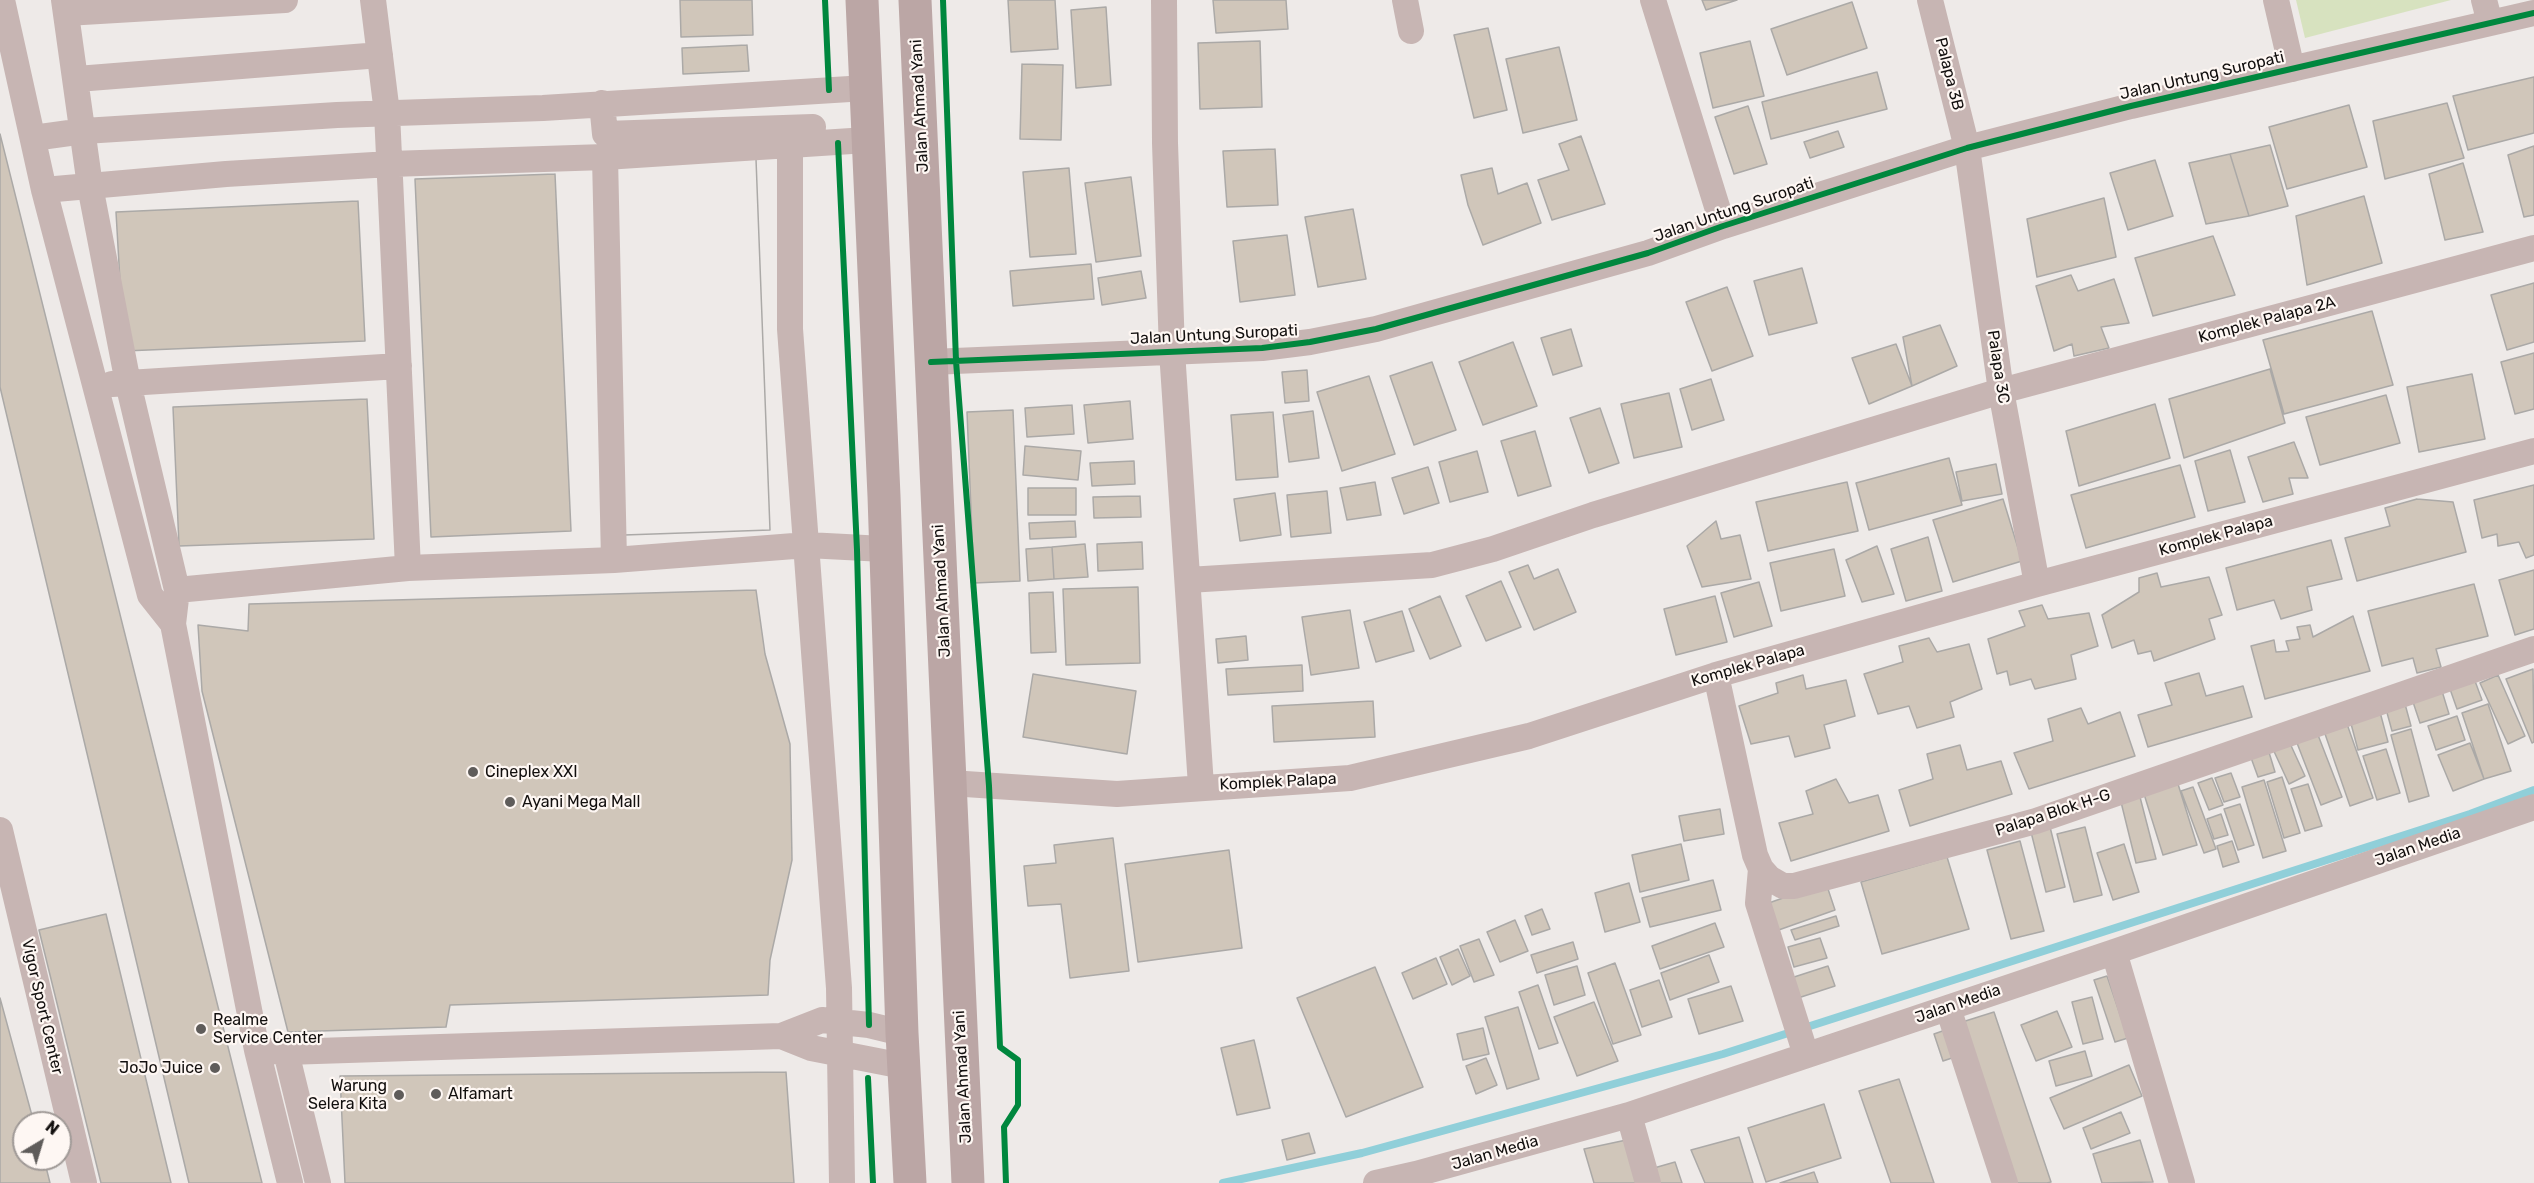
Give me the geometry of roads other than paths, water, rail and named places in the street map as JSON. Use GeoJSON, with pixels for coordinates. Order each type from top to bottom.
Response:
{"type":"FeatureCollection","features":[{"type":"Feature","properties":{"kind":"highway"},"geometry":{"type":"LineString","coordinates":[[862,0],[903,1066],[910,1183]]}},
{"type":"Feature","properties":{"kind":"highway","name":"Jalan Ahmad Yani"},"geometry":{"type":"LineString","coordinates":[[915,0],[968,1183]]}},
{"type":"Feature","properties":{"kind":"street"},"geometry":{"type":"LineString","coordinates":[[2,0],[44,190],[150,595],[173,624]]}},
{"type":"Feature","properties":{"kind":"street"},"geometry":{"type":"LineString","coordinates":[[285,0],[65,7],[77,78],[90,186],[128,383],[177,590],[173,624],[257,1050],[290,1183]]}},
{"type":"Feature","properties":{"kind":"street"},"geometry":{"type":"LineString","coordinates":[[373,0],[387,113],[408,568]]}},
{"type":"Feature","properties":{"kind":"street"},"geometry":{"type":"LineString","coordinates":[[1164,0],[1165,143],[1172,351],[1201,786]]}},
{"type":"Feature","properties":{"kind":"street"},"geometry":{"type":"LineString","coordinates":[[1405,0],[1411,31]]}},
{"type":"Feature","properties":{"kind":"street"},"geometry":{"type":"LineString","coordinates":[[1653,0],[1723,226]]}},
{"type":"Feature","properties":{"kind":"street","name":"Palapa 3B"},"geometry":{"type":"LineString","coordinates":[[1930,0],[1967,148]]}},
{"type":"Feature","properties":{"kind":"street"},"geometry":{"type":"LineString","coordinates":[[2276,0],[2292,69]]}},
{"type":"Feature","properties":{"kind":"street","name":"Jalan Untung Suropati"},"geometry":{"type":"LineString","coordinates":[[931,362],[1262,348],[1310,342],[1376,329],[1648,253],[1723,226],[1967,148],[2292,69],[2487,12],[2534,13]]}},
{"type":"Feature","properties":{"kind":"street"},"geometry":{"type":"LineString","coordinates":[[77,78],[380,55]]}},
{"type":"Feature","properties":{"kind":"street"},"geometry":{"type":"LineString","coordinates":[[33,138],[84,131],[387,113],[603,110],[829,90],[867,114]]}},
{"type":"Feature","properties":{"kind":"street"},"geometry":{"type":"LineString","coordinates":[[603,110],[605,134],[867,114]]}},
{"type":"Feature","properties":{"kind":"street"},"geometry":{"type":"LineString","coordinates":[[44,190],[390,164],[605,158],[790,145],[867,114]]}},
{"type":"Feature","properties":{"kind":"street"},"geometry":{"type":"LineString","coordinates":[[790,145],[790,329],[840,1020],[842,1183]]}},
{"type":"Feature","properties":{"kind":"street","name":"Palapa 3C"},"geometry":{"type":"LineString","coordinates":[[1967,148],[2001,391],[2037,584]]}},
{"type":"Feature","properties":{"kind":"street"},"geometry":{"type":"LineString","coordinates":[[605,158],[614,560]]}},
{"type":"Feature","properties":{"kind":"street","name":"Komplek Palapa 2A"},"geometry":{"type":"LineString","coordinates":[[1188,580],[1432,565],[1493,549],[1593,515],[2001,391],[2534,248]]}},
{"type":"Feature","properties":{"kind":"street"},"geometry":{"type":"LineString","coordinates":[[96,384],[399,366]]}},
{"type":"Feature","properties":{"kind":"street","name":"Komplek Palapa"},"geometry":{"type":"LineString","coordinates":[[950,783],[1117,794],[1201,786],[1350,778],[1529,736],[1716,675],[2037,584],[2534,451]]}},
{"type":"Feature","properties":{"kind":"street"},"geometry":{"type":"LineString","coordinates":[[177,590],[408,568],[614,560],[807,545],[884,549]]}},
{"type":"Feature","properties":{"kind":"street","name":"Palapa Blok H-G"},"geometry":{"type":"LineString","coordinates":[[1761,869],[1776,884],[1794,886],[2036,821],[2534,649]]}},
{"type":"Feature","properties":{"kind":"street"},"geometry":{"type":"LineString","coordinates":[[1716,675],[1755,855],[1761,869],[1758,903],[1806,1055]]}},
{"type":"Feature","properties":{"kind":"street","name":"Jalan Media"},"geometry":{"type":"LineString","coordinates":[[1376,1183],[1417,1179],[1629,1115],[2114,952],[2534,807]]}},
{"type":"Feature","properties":{"kind":"street","name":"Vigor Sport Center"},"geometry":{"type":"LineString","coordinates":[[0,830],[84,1183]]}},
{"type":"Feature","properties":{"kind":"street"},"geometry":{"type":"LineString","coordinates":[[2114,952],[2182,1183]]}},
{"type":"Feature","properties":{"kind":"street"},"geometry":{"type":"LineString","coordinates":[[1948,1008],[2005,1183]]}},
{"type":"Feature","properties":{"kind":"street"},"geometry":{"type":"LineString","coordinates":[[257,1050],[286,1052],[781,1036],[812,1022],[840,1020],[902,1034]]}},
{"type":"Feature","properties":{"kind":"street"},"geometry":{"type":"LineString","coordinates":[[781,1036],[811,1048],[903,1066]]}},
{"type":"Feature","properties":{"kind":"street"},"geometry":{"type":"LineString","coordinates":[[286,1052],[318,1183]]}},
{"type":"Feature","properties":{"kind":"street"},"geometry":{"type":"LineString","coordinates":[[1629,1115],[1648,1183]]}},
{"type":"Feature","properties":{"kind":"waterway"},"geometry":{"type":"LineString","coordinates":[[1223,1183],[1362,1153],[1723,1054],[2470,814],[2534,790]]}},
{"type":"Feature","properties":{"kind":"place","name":"Cineplex XXI"},"geometry":{"type":"Point","coordinates":[473,772]}},
{"type":"Feature","properties":{"kind":"place","name":"Ayani Mega Mall"},"geometry":{"type":"Point","coordinates":[510,802]}},
{"type":"Feature","properties":{"kind":"place","name":"Realme Service Center"},"geometry":{"type":"Point","coordinates":[201,1029]}},
{"type":"Feature","properties":{"kind":"place","name":"JoJo Juice"},"geometry":{"type":"Point","coordinates":[215,1068]}},
{"type":"Feature","properties":{"kind":"place","name":"Alfamart"},"geometry":{"type":"Point","coordinates":[436,1094]}},
{"type":"Feature","properties":{"kind":"place","name":"Warung Selera Kita"},"geometry":{"type":"Point","coordinates":[399,1095]}}]}
